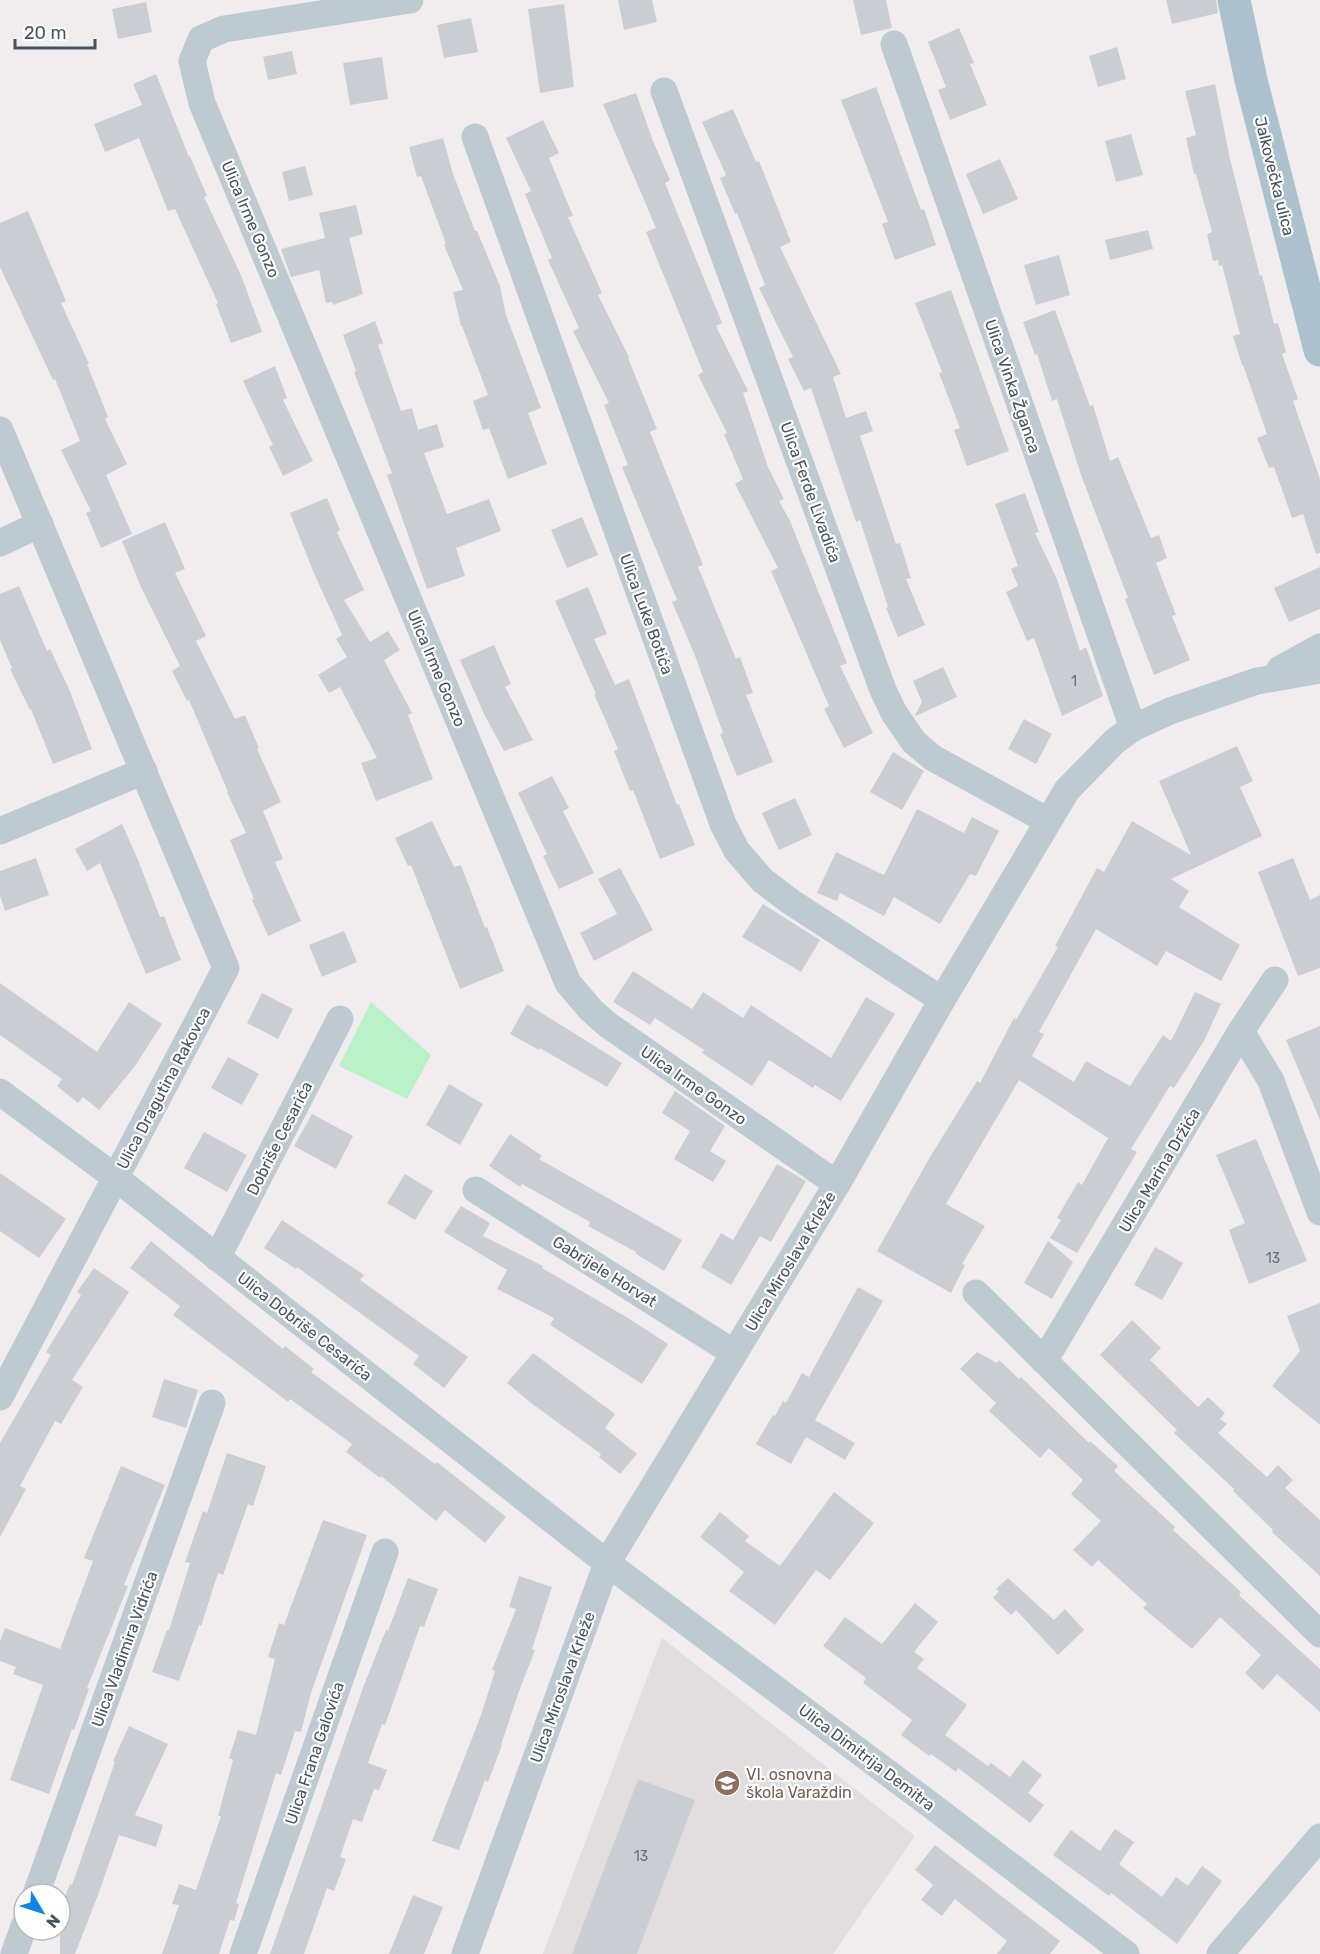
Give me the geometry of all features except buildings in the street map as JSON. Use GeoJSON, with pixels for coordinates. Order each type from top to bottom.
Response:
{"type":"FeatureCollection","features":[{"type":"Feature","properties":{"kind":"main road","name":"Jalkovečka ulica"},"geometry":{"type":"LineString","coordinates":[[1234,0],[1251,80],[1320,350]]}},
{"type":"Feature","properties":{"kind":"street","name":"Ulica Irme Gonzo"},"geometry":{"type":"LineString","coordinates":[[410,0],[224,29],[201,39],[192,61],[202,103],[568,983],[591,1010],[608,1025],[837,1184]]}},
{"type":"Feature","properties":{"kind":"street","name":"Ulica Vinka Žganca"},"geometry":{"type":"LineString","coordinates":[[894,44],[1133,728]]}},
{"type":"Feature","properties":{"kind":"street","name":"Ulica Ferde Livadića"},"geometry":{"type":"LineString","coordinates":[[664,91],[875,668],[894,713],[914,742],[933,758],[1048,821]]}},
{"type":"Feature","properties":{"kind":"street","name":"Ulica Luke Botića"},"geometry":{"type":"LineString","coordinates":[[475,137],[723,824],[737,851],[762,880],[791,902],[942,1000]]}},
{"type":"Feature","properties":{"kind":"street","name":"Ulica Dragutina Rakovca"},"geometry":{"type":"LineString","coordinates":[[0,430],[226,968],[0,1397]]}},
{"type":"Feature","properties":{"kind":"street"},"geometry":{"type":"LineString","coordinates":[[0,543],[40,524]]}},
{"type":"Feature","properties":{"kind":"street","name":"Ulica Miroslava Krleže"},"geometry":{"type":"LineString","coordinates":[[1257,681],[1320,647]]}},
{"type":"Feature","properties":{"kind":"street","name":"Ulica Miroslava Krleže"},"geometry":{"type":"LineString","coordinates":[[465,1954],[607,1563],[837,1184],[942,1000],[1067,790],[1115,741],[1133,728],[1170,711],[1257,681],[1320,670]]}},
{"type":"Feature","properties":{"kind":"street"},"geometry":{"type":"LineString","coordinates":[[0,831],[144,771]]}},
{"type":"Feature","properties":{"kind":"street","name":"Ulica Marina Držića"},"geometry":{"type":"LineString","coordinates":[[1044,1361],[1241,1031],[1275,980]]}},
{"type":"Feature","properties":{"kind":"street","name":"Dobriše Cesarića"},"geometry":{"type":"LineString","coordinates":[[217,1257],[340,1019]]}},
{"type":"Feature","properties":{"kind":"street"},"geometry":{"type":"LineString","coordinates":[[1241,1031],[1271,1081],[1320,1212]]}},
{"type":"Feature","properties":{"kind":"street","name":"Ulica Dobriše Cesarića"},"geometry":{"type":"LineString","coordinates":[[0,1092],[116,1178],[607,1563]]}},
{"type":"Feature","properties":{"kind":"street","name":"Gabrijele Horvat"},"geometry":{"type":"LineString","coordinates":[[476,1190],[734,1353]]}},
{"type":"Feature","properties":{"kind":"street"},"geometry":{"type":"LineString","coordinates":[[976,1293],[1320,1634]]}},
{"type":"Feature","properties":{"kind":"street","name":"Ulica Vladimira Vidrića"},"geometry":{"type":"LineString","coordinates":[[40,1882],[212,1403]]}},
{"type":"Feature","properties":{"kind":"street","name":"Ulica Frana Galovića"},"geometry":{"type":"LineString","coordinates":[[243,1954],[385,1552]]}},
{"type":"Feature","properties":{"kind":"street","name":"Ulica Dimitrija Demitra"},"geometry":{"type":"LineString","coordinates":[[607,1563],[932,1806],[1125,1954]]}},
{"type":"Feature","properties":{"kind":"street"},"geometry":{"type":"LineString","coordinates":[[1220,1954],[1320,1838]]}},
{"type":"Feature","properties":{"kind":"shaded area","name":"VI. osnovna škola Varaždin"},"geometry":{"type":"Polygon","coordinates":[[[662,1638],[915,1836],[833,1954],[543,1954],[662,1638]]]}},
{"type":"Feature","properties":{"kind":"green space"},"geometry":{"type":"Polygon","coordinates":[[[371,1002],[431,1055],[407,1099],[339,1066],[371,1002]]]}},
{"type":"Feature","properties":{"kind":"place","name":"VI. osnovna škola Varaždin"},"geometry":{"type":"Point","coordinates":[727,1783]}}]}
